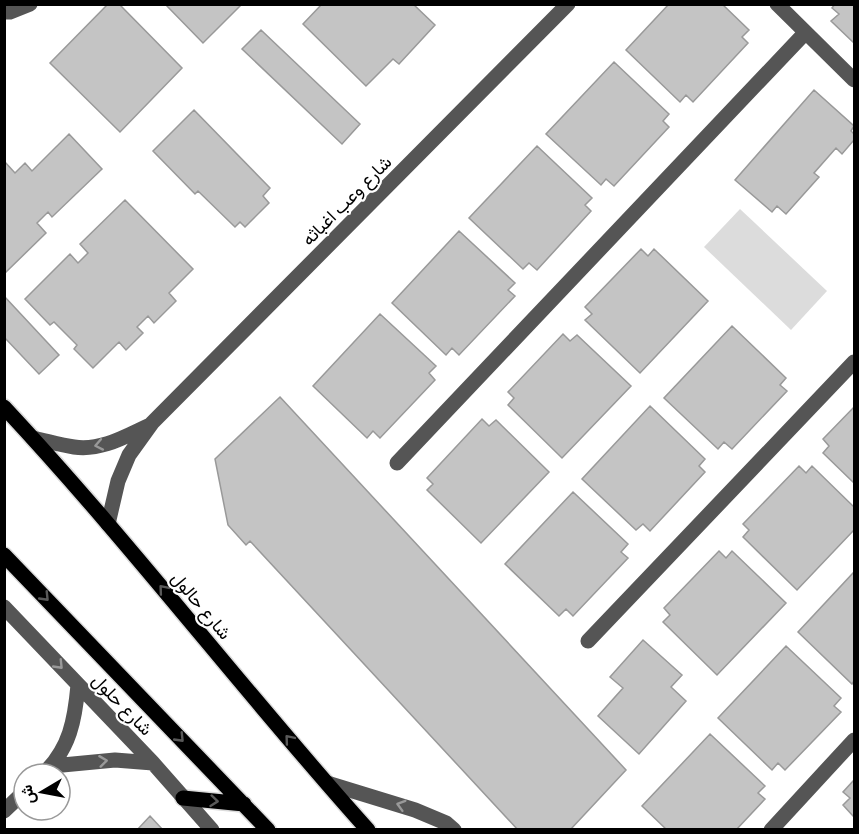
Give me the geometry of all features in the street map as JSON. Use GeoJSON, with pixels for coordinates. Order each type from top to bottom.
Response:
{"type":"FeatureCollection","features":[{"type":"Feature","properties":{"kind":"main road","name":"شارع حالول"},"geometry":{"type":"LineString","coordinates":[[4,408],[108,524],[368,830]]}},
{"type":"Feature","properties":{"kind":"main road"},"geometry":{"type":"LineString","coordinates":[[4,555],[268,830]]}},
{"type":"Feature","properties":{"kind":"main road"},"geometry":{"type":"LineString","coordinates":[[183,798],[244,804]]}},
{"type":"Feature","properties":{"kind":"street"},"geometry":{"type":"LineString","coordinates":[[4,12],[30,4]]}},
{"type":"Feature","properties":{"kind":"street","name":"شارع وعب اغباثه"},"geometry":{"type":"LineString","coordinates":[[108,524],[118,481],[129,455],[152,423],[568,4]]}},
{"type":"Feature","properties":{"kind":"street"},"geometry":{"type":"LineString","coordinates":[[777,4],[855,80]]}},
{"type":"Feature","properties":{"kind":"street"},"geometry":{"type":"LineString","coordinates":[[397,463],[806,33]]}},
{"type":"Feature","properties":{"kind":"street"},"geometry":{"type":"LineString","coordinates":[[588,641],[855,362]]}},
{"type":"Feature","properties":{"kind":"street","name":"شارع وعب اغباثه"},"geometry":{"type":"LineString","coordinates":[[33,438],[76,447],[94,447],[116,441],[152,423]]}},
{"type":"Feature","properties":{"kind":"street","name":"شارع حلول"},"geometry":{"type":"LineString","coordinates":[[4,607],[153,763],[212,830]]}},
{"type":"Feature","properties":{"kind":"street"},"geometry":{"type":"LineString","coordinates":[[53,762],[71,732],[78,685]]}},
{"type":"Feature","properties":{"kind":"street"},"geometry":{"type":"LineString","coordinates":[[771,830],[855,740]]}},
{"type":"Feature","properties":{"kind":"street"},"geometry":{"type":"LineString","coordinates":[[72,766],[115,760],[153,763]]}},
{"type":"Feature","properties":{"kind":"street"},"geometry":{"type":"LineString","coordinates":[[327,783],[416,810],[446,823],[454,830]]}},
{"type":"Feature","properties":{"kind":"shaded area"},"geometry":{"type":"Polygon","coordinates":[[[740,209],[827,291],[791,330],[704,247],[740,209]]]}},
{"type":"Feature","properties":{"kind":"building"},"geometry":{"type":"Polygon","coordinates":[[[108,4],[119,4],[182,68],[120,132],[50,63],[108,4]]]}},
{"type":"Feature","properties":{"kind":"building"},"geometry":{"type":"Polygon","coordinates":[[[165,4],[242,4],[203,43],[165,4]]]}},
{"type":"Feature","properties":{"kind":"building"},"geometry":{"type":"Polygon","coordinates":[[[322,4],[413,4],[435,25],[399,64],[393,59],[366,86],[303,24],[322,4]]]}},
{"type":"Feature","properties":{"kind":"building"},"geometry":{"type":"Polygon","coordinates":[[[669,4],[722,4],[749,30],[742,37],[748,43],[693,102],[686,95],[680,102],[626,50],[669,4]]]}},
{"type":"Feature","properties":{"kind":"building"},"geometry":{"type":"Polygon","coordinates":[[[835,4],[854,4],[854,43],[831,21],[839,14],[832,8],[835,4]]]}},
{"type":"Feature","properties":{"kind":"building"},"geometry":{"type":"Polygon","coordinates":[[[261,30],[360,124],[342,144],[242,49],[261,30]]]}},
{"type":"Feature","properties":{"kind":"building"},"geometry":{"type":"Polygon","coordinates":[[[614,62],[669,114],[663,121],[669,127],[614,186],[606,179],[601,185],[546,134],[614,62]]]}},
{"type":"Feature","properties":{"kind":"building"},"geometry":{"type":"Polygon","coordinates":[[[814,90],[854,126],[851,131],[854,134],[854,140],[842,154],[836,148],[814,173],[819,177],[786,214],[777,206],[772,212],[735,180],[814,90]]]}},
{"type":"Feature","properties":{"kind":"building"},"geometry":{"type":"Polygon","coordinates":[[[194,110],[270,188],[263,196],[269,203],[245,227],[240,222],[235,227],[198,191],[195,194],[153,151],[194,110]]]}},
{"type":"Feature","properties":{"kind":"building"},"geometry":{"type":"Polygon","coordinates":[[[69,134],[102,169],[52,217],[48,212],[37,223],[46,233],[4,274],[4,161],[15,173],[25,163],[32,171],[69,134]]]}},
{"type":"Feature","properties":{"kind":"building"},"geometry":{"type":"Polygon","coordinates":[[[537,146],[592,198],[585,205],[591,211],[537,270],[529,263],[523,269],[469,218],[537,146]]]}},
{"type":"Feature","properties":{"kind":"building"},"geometry":{"type":"Polygon","coordinates":[[[125,200],[193,269],[169,293],[176,301],[154,323],[148,316],[137,327],[143,333],[126,350],[119,342],[93,368],[74,349],[77,345],[54,322],[50,325],[25,299],[70,254],[78,263],[88,253],[80,244],[125,200]]]}},
{"type":"Feature","properties":{"kind":"building"},"geometry":{"type":"Polygon","coordinates":[[[459,231],[515,283],[508,290],[515,296],[459,355],[452,348],[446,355],[392,303],[459,231]]]}},
{"type":"Feature","properties":{"kind":"building"},"geometry":{"type":"Polygon","coordinates":[[[641,249],[648,256],[654,249],[708,301],[640,373],[585,320],[592,314],[585,307],[641,249]]]}},
{"type":"Feature","properties":{"kind":"building"},"geometry":{"type":"Polygon","coordinates":[[[4,296],[59,355],[39,374],[4,337],[4,296]]]}},
{"type":"Feature","properties":{"kind":"building"},"geometry":{"type":"Polygon","coordinates":[[[380,314],[436,366],[429,373],[435,380],[380,438],[373,431],[367,438],[313,386],[380,314]]]}},
{"type":"Feature","properties":{"kind":"building"},"geometry":{"type":"Polygon","coordinates":[[[732,326],[786,378],[780,385],[787,391],[732,449],[724,442],[718,449],[664,398],[732,326]]]}},
{"type":"Feature","properties":{"kind":"building"},"geometry":{"type":"Polygon","coordinates":[[[563,334],[570,341],[577,335],[631,386],[562,458],[508,405],[514,398],[508,392],[563,334]]]}},
{"type":"Feature","properties":{"kind":"building"},"geometry":{"type":"Polygon","coordinates":[[[280,397],[626,770],[570,830],[518,830],[250,541],[246,545],[228,525],[215,459],[280,397]]]}},
{"type":"Feature","properties":{"kind":"building"},"geometry":{"type":"Polygon","coordinates":[[[650,406],[705,459],[699,466],[705,472],[650,531],[643,524],[636,530],[582,479],[650,406]]]}},
{"type":"Feature","properties":{"kind":"building"},"geometry":{"type":"Polygon","coordinates":[[[854,407],[854,483],[823,453],[829,446],[823,439],[854,407]]]}},
{"type":"Feature","properties":{"kind":"building"},"geometry":{"type":"Polygon","coordinates":[[[482,419],[489,426],[496,420],[549,472],[481,543],[427,490],[433,484],[427,478],[482,419]]]}},
{"type":"Feature","properties":{"kind":"building"},"geometry":{"type":"Polygon","coordinates":[[[799,466],[806,473],[812,466],[854,507],[854,530],[797,590],[743,537],[749,530],[743,524],[799,466]]]}},
{"type":"Feature","properties":{"kind":"building"},"geometry":{"type":"Polygon","coordinates":[[[573,492],[628,544],[621,552],[628,558],[573,616],[566,609],[559,616],[505,564],[573,492]]]}},
{"type":"Feature","properties":{"kind":"building"},"geometry":{"type":"Polygon","coordinates":[[[719,551],[726,558],[732,551],[786,603],[717,675],[663,622],[670,615],[664,608],[719,551]]]}},
{"type":"Feature","properties":{"kind":"building"},"geometry":{"type":"Polygon","coordinates":[[[854,572],[854,681],[852,684],[798,632],[854,572]]]}},
{"type":"Feature","properties":{"kind":"building"},"geometry":{"type":"Polygon","coordinates":[[[643,640],[682,675],[671,687],[686,701],[639,754],[598,716],[623,688],[610,677],[643,640]]]}},
{"type":"Feature","properties":{"kind":"building"},"geometry":{"type":"Polygon","coordinates":[[[786,646],[841,698],[834,706],[841,712],[785,770],[778,763],[772,770],[718,718],[786,646]]]}},
{"type":"Feature","properties":{"kind":"building"},"geometry":{"type":"Polygon","coordinates":[[[710,734],[765,786],[758,793],[765,799],[736,830],[667,830],[642,806],[710,734]]]}},
{"type":"Feature","properties":{"kind":"building"},"geometry":{"type":"Polygon","coordinates":[[[854,780],[854,817],[843,805],[850,798],[843,792],[854,780]]]}},
{"type":"Feature","properties":{"kind":"building"},"geometry":{"type":"Polygon","coordinates":[[[150,816],[163,830],[137,830],[150,816]]]}}]}
